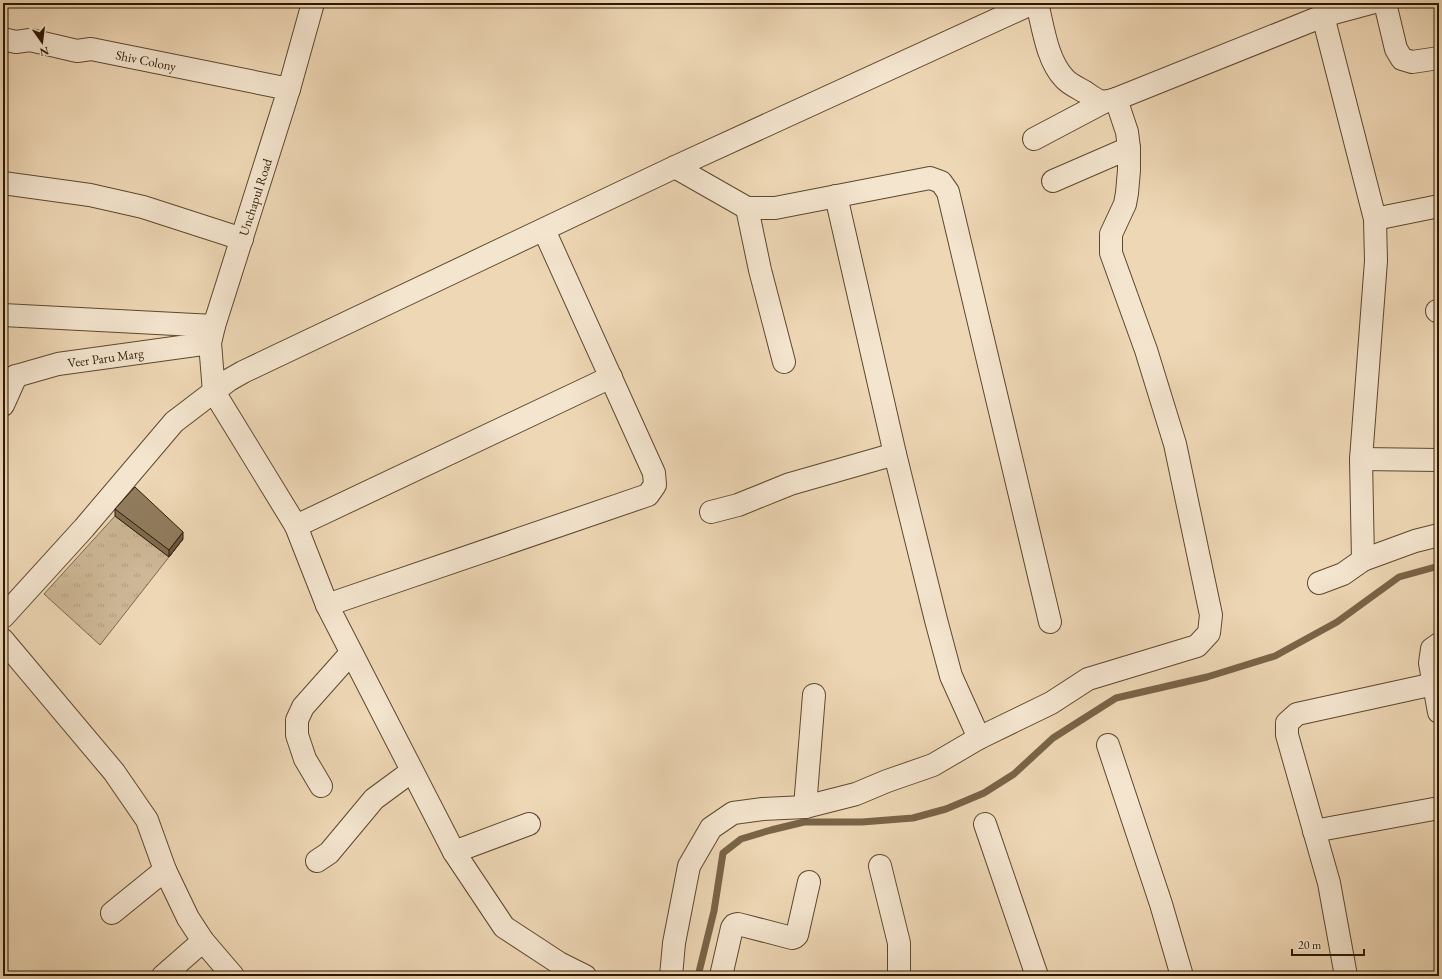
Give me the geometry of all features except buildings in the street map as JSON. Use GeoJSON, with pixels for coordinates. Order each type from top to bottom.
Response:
{"type":"FeatureCollection","features":[{"type":"Feature","properties":{"kind":"street","name":"Unchapul Road"},"geometry":{"type":"LineString","coordinates":[[214,392],[212,335],[289,89],[313,3]]}},
{"type":"Feature","properties":{"kind":"street"},"geometry":{"type":"LineString","coordinates":[[3,617],[84,528],[174,422],[243,372],[1010,8],[1033,3]]}},
{"type":"Feature","properties":{"kind":"street"},"geometry":{"type":"LineString","coordinates":[[1037,3],[1051,57],[1057,70],[1065,80],[1097,100],[1110,101]]}},
{"type":"Feature","properties":{"kind":"street"},"geometry":{"type":"LineString","coordinates":[[1034,139],[1110,101],[1323,16],[1371,3]]}},
{"type":"Feature","properties":{"kind":"street"},"geometry":{"type":"LineString","coordinates":[[1385,3],[1396,49],[1402,59],[1412,62],[1439,58]]}},
{"type":"Feature","properties":{"kind":"street"},"geometry":{"type":"LineString","coordinates":[[1323,16],[1375,219],[1376,261],[1361,459],[1363,560]]}},
{"type":"Feature","properties":{"kind":"street","name":"Shiv Colony"},"geometry":{"type":"LineString","coordinates":[[3,39],[16,42],[30,40],[77,51],[91,49],[289,89]]}},
{"type":"Feature","properties":{"kind":"street"},"geometry":{"type":"LineString","coordinates":[[671,976],[674,943],[689,866],[711,828],[733,813],[763,809],[805,808],[856,794],[887,781],[933,765],[979,738],[1051,703],[1088,679],[1197,646],[1209,633],[1211,615],[1175,444],[1146,350],[1111,254],[1111,234],[1125,204],[1127,193],[1129,148],[1127,132],[1110,101]]}},
{"type":"Feature","properties":{"kind":"street"},"geometry":{"type":"LineString","coordinates":[[1053,181],[1129,148]]}},
{"type":"Feature","properties":{"kind":"street"},"geometry":{"type":"LineString","coordinates":[[675,167],[747,208],[775,208],[930,178],[941,182],[948,192],[1050,622]]}},
{"type":"Feature","properties":{"kind":"street"},"geometry":{"type":"LineString","coordinates":[[3,183],[90,195],[136,206],[242,239]]}},
{"type":"Feature","properties":{"kind":"street"},"geometry":{"type":"LineString","coordinates":[[836,196],[895,454],[936,620],[951,676],[979,738]]}},
{"type":"Feature","properties":{"kind":"street"},"geometry":{"type":"LineString","coordinates":[[1375,219],[1439,206]]}},
{"type":"Feature","properties":{"kind":"street"},"geometry":{"type":"LineString","coordinates":[[747,208],[760,270],[784,362]]}},
{"type":"Feature","properties":{"kind":"street"},"geometry":{"type":"LineString","coordinates":[[327,604],[648,496],[655,485],[654,473],[544,230]]}},
{"type":"Feature","properties":{"kind":"street"},"geometry":{"type":"LineString","coordinates":[[3,315],[212,335]]}},
{"type":"Feature","properties":{"kind":"street","name":"Veer Paru Marg"},"geometry":{"type":"LineString","coordinates":[[10,379],[58,364],[212,335]]}},
{"type":"Feature","properties":{"kind":"street"},"geometry":{"type":"LineString","coordinates":[[296,526],[611,377]]}},
{"type":"Feature","properties":{"kind":"street"},"geometry":{"type":"LineString","coordinates":[[3,405],[10,379]]}},
{"type":"Feature","properties":{"kind":"street"},"geometry":{"type":"LineString","coordinates":[[214,392],[296,526],[327,604],[454,852],[504,927],[559,963],[585,976]]}},
{"type":"Feature","properties":{"kind":"street"},"geometry":{"type":"LineString","coordinates":[[712,512],[738,505],[790,484],[895,454]]}},
{"type":"Feature","properties":{"kind":"street"},"geometry":{"type":"LineString","coordinates":[[1361,459],[1439,460]]}},
{"type":"Feature","properties":{"kind":"street"},"geometry":{"type":"LineString","coordinates":[[1319,583],[1343,574],[1363,560],[1415,541],[1439,535]]}},
{"type":"Feature","properties":{"kind":"street"},"geometry":{"type":"LineString","coordinates":[[3,640],[114,772],[147,820],[166,870],[188,918],[203,941],[233,976]]}},
{"type":"Feature","properties":{"kind":"street"},"geometry":{"type":"LineString","coordinates":[[1439,644],[1432,649],[1430,663],[1439,712]]}},
{"type":"Feature","properties":{"kind":"street"},"geometry":{"type":"LineString","coordinates":[[321,786],[305,759],[297,734],[298,720],[303,707],[351,653]]}},
{"type":"Feature","properties":{"kind":"street"},"geometry":{"type":"LineString","coordinates":[[1346,976],[1329,883],[1287,735],[1287,723],[1297,714],[1434,684]]}},
{"type":"Feature","properties":{"kind":"street"},"geometry":{"type":"LineString","coordinates":[[805,808],[814,695]]}},
{"type":"Feature","properties":{"kind":"street"},"geometry":{"type":"LineString","coordinates":[[1108,745],[1161,904],[1182,976]]}},
{"type":"Feature","properties":{"kind":"street"},"geometry":{"type":"LineString","coordinates":[[317,861],[328,853],[374,799],[412,770]]}},
{"type":"Feature","properties":{"kind":"street"},"geometry":{"type":"LineString","coordinates":[[1314,830],[1439,808]]}},
{"type":"Feature","properties":{"kind":"street"},"geometry":{"type":"LineString","coordinates":[[454,852],[529,824]]}},
{"type":"Feature","properties":{"kind":"street"},"geometry":{"type":"LineString","coordinates":[[985,824],[1037,976]]}},
{"type":"Feature","properties":{"kind":"street"},"geometry":{"type":"LineString","coordinates":[[880,866],[899,943],[899,976]]}},
{"type":"Feature","properties":{"kind":"street"},"geometry":{"type":"LineString","coordinates":[[112,913],[166,870]]}},
{"type":"Feature","properties":{"kind":"street"},"geometry":{"type":"LineString","coordinates":[[721,976],[734,925],[738,924],[792,938],[797,935],[809,882]]}},
{"type":"Feature","properties":{"kind":"street"},"geometry":{"type":"LineString","coordinates":[[163,976],[203,941]]}},
{"type":"Feature","properties":{"kind":"green space"},"geometry":{"type":"Polygon","coordinates":[[[115,516],[169,557],[100,645],[44,594],[115,516]]]}},
{"type":"Feature","properties":{"kind":"waterway"},"geometry":{"type":"LineString","coordinates":[[698,976],[714,911],[723,853],[741,839],[804,822],[862,822],[913,818],[946,809],[984,793],[1014,774],[1053,738],[1116,698],[1207,677],[1275,656],[1337,622],[1399,577],[1439,566]]}}]}
